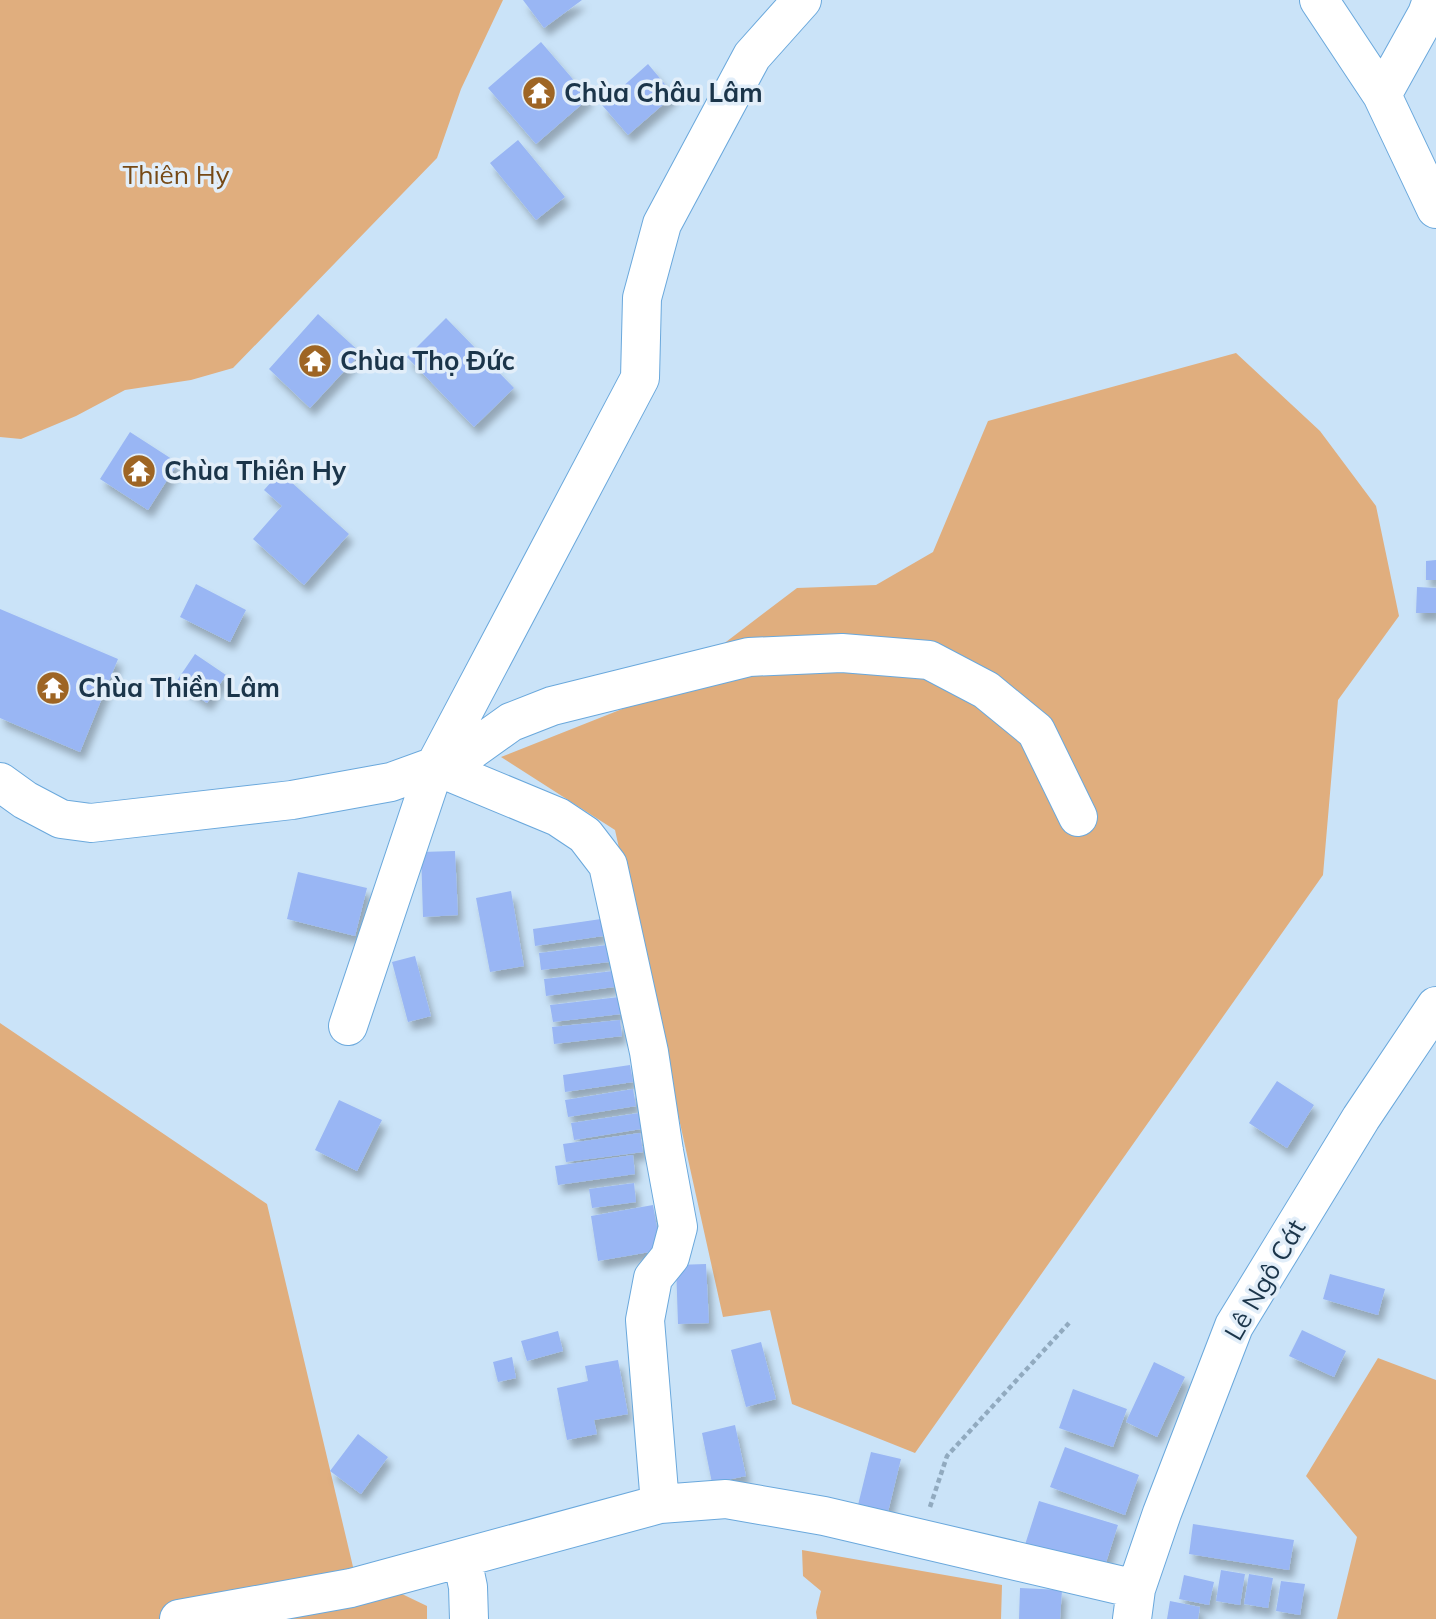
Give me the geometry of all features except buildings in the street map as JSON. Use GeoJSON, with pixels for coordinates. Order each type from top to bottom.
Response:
{"type":"FeatureCollection","features":[{"type":"Feature","properties":{"kind":"street"},"geometry":{"type":"LineString","coordinates":[[348,1026],[435,766],[640,378],[642,298],[662,223],[752,55],[802,0]]}},
{"type":"Feature","properties":{"kind":"street"},"geometry":{"type":"LineString","coordinates":[[1319,0],[1382,95],[1436,209]]}},
{"type":"Feature","properties":{"kind":"street"},"geometry":{"type":"LineString","coordinates":[[1382,95],[1432,0]]}},
{"type":"Feature","properties":{"kind":"street"},"geometry":{"type":"LineString","coordinates":[[0,782],[25,800],[61,819],[91,822],[292,800],[391,782],[469,752],[511,722],[552,706],[749,657],[842,653],[929,660],[986,690],[1036,731],[1078,817]]}},
{"type":"Feature","properties":{"kind":"street"},"geometry":{"type":"LineString","coordinates":[[435,766],[558,817],[585,835],[608,865],[649,1052],[678,1227],[670,1257],[653,1278],[645,1320],[660,1504]]}},
{"type":"Feature","properties":{"kind":"street","name":"Lê Ngô Cát"},"geometry":{"type":"LineString","coordinates":[[1134,1604],[1162,1513],[1234,1326],[1361,1118],[1436,1006]]}},
{"type":"Feature","properties":{"kind":"street"},"geometry":{"type":"LineString","coordinates":[[179,1619],[351,1588],[660,1504],[726,1499],[824,1516],[919,1538],[1134,1604]]}},
{"type":"Feature","properties":{"kind":"street"},"geometry":{"type":"LineString","coordinates":[[462,1558],[468,1587],[469,1619]]}},
{"type":"Feature","properties":{"kind":"path"},"geometry":{"type":"LineString","coordinates":[[919,1538],[947,1456],[1069,1323]]}},
{"type":"Feature","properties":{"kind":"green space","name":"Thiên Hy"},"geometry":{"type":"Polygon","coordinates":[[[0,0],[503,0],[461,89],[437,158],[233,368],[191,380],[125,390],[76,416],[21,439],[0,437],[0,0]]]}},
{"type":"Feature","properties":{"kind":"green space"},"geometry":{"type":"Polygon","coordinates":[[[1236,353],[1320,431],[1376,506],[1399,616],[1338,700],[1323,875],[915,1453],[792,1404],[770,1310],[723,1317],[615,830],[501,757],[655,696],[797,588],[876,585],[933,552],[988,421],[1236,353]]]}},
{"type":"Feature","properties":{"kind":"green space"},"geometry":{"type":"Polygon","coordinates":[[[0,1023],[267,1204],[354,1571],[427,1606],[427,1619],[0,1619],[0,1023]]]}},
{"type":"Feature","properties":{"kind":"green space"},"geometry":{"type":"Polygon","coordinates":[[[1378,1358],[1436,1380],[1436,1619],[1337,1619],[1357,1537],[1306,1476],[1378,1358]]]}},
{"type":"Feature","properties":{"kind":"green space"},"geometry":{"type":"Polygon","coordinates":[[[802,1550],[1002,1585],[1001,1619],[817,1619],[821,1591],[803,1576],[802,1550]]]}},
{"type":"Feature","properties":{"kind":"place","name":"Chùa Châu Lâm"},"geometry":{"type":"Point","coordinates":[539,93]}},
{"type":"Feature","properties":{"kind":"place","name":"Chùa Thọ Đức"},"geometry":{"type":"Point","coordinates":[315,361]}},
{"type":"Feature","properties":{"kind":"place","name":"Chùa Thiên Hy"},"geometry":{"type":"Point","coordinates":[139,471]}},
{"type":"Feature","properties":{"kind":"place","name":"Chùa Thiền Lâm"},"geometry":{"type":"Point","coordinates":[53,688]}}]}
